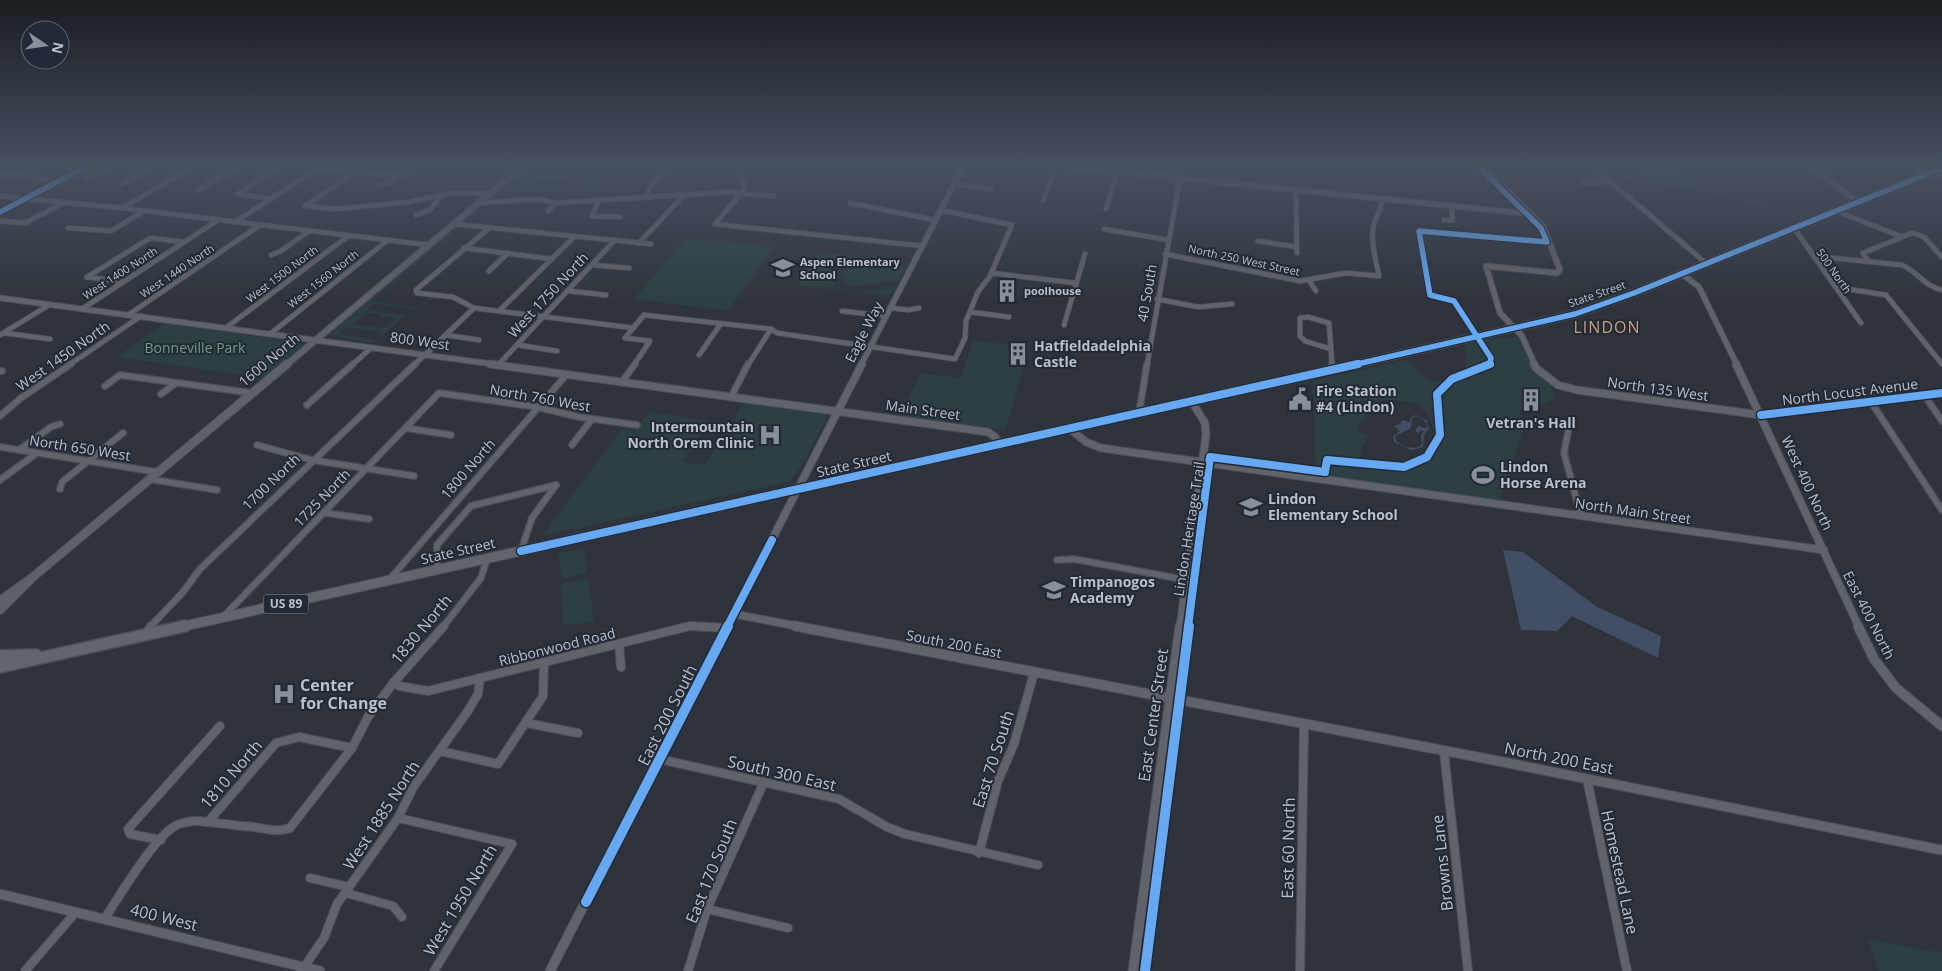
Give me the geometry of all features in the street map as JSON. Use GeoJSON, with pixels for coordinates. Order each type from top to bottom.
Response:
{"type":"FeatureCollection","features":[{"type":"Feature","properties":{"kind":"main road","name":"1600 North"},"geometry":{"type":"LineString","coordinates":[[0,601],[33,577],[470,210]]}},
{"type":"Feature","properties":{"kind":"main road","name":"State Street"},"geometry":{"type":"LineString","coordinates":[[0,667],[51,654],[144,636],[1243,391],[1574,314],[1682,274],[1836,211]]}},
{"type":"Feature","properties":{"kind":"main road","name":"1600 North"},"geometry":{"type":"LineString","coordinates":[[0,610],[24,589],[33,577]]}},
{"type":"Feature","properties":{"kind":"main road","name":"State Street"},"geometry":{"type":"LineString","coordinates":[[0,656],[51,654]]}},
{"type":"Feature","properties":{"kind":"street"},"geometry":{"type":"LineString","coordinates":[[0,221],[25,224],[50,210]]}},
{"type":"Feature","properties":{"kind":"street"},"geometry":{"type":"LineString","coordinates":[[139,210],[428,245]]}},
{"type":"Feature","properties":{"kind":"street"},"geometry":{"type":"LineString","coordinates":[[235,222],[253,210]]}},
{"type":"Feature","properties":{"kind":"street"},"geometry":{"type":"LineString","coordinates":[[416,215],[429,210]]}},
{"type":"Feature","properties":{"kind":"street"},"geometry":{"type":"LineString","coordinates":[[594,210],[592,216],[620,217]]}},
{"type":"Feature","properties":{"kind":"street"},"geometry":{"type":"LineString","coordinates":[[640,243],[670,210]]}},
{"type":"Feature","properties":{"kind":"street"},"geometry":{"type":"LineString","coordinates":[[726,210],[715,224],[922,246]]}},
{"type":"Feature","properties":{"kind":"street"},"geometry":{"type":"LineString","coordinates":[[887,210],[935,220]]}},
{"type":"Feature","properties":{"kind":"street","name":"Eagle Way"},"geometry":{"type":"LineString","coordinates":[[838,411],[940,210]]}},
{"type":"Feature","properties":{"kind":"street"},"geometry":{"type":"LineString","coordinates":[[622,382],[650,343],[625,338],[644,315],[720,325],[771,329],[776,333],[871,345],[894,352],[955,359],[965,338],[970,312],[981,285],[992,273],[1012,225],[942,210]]}},
{"type":"Feature","properties":{"kind":"street","name":"40 South"},"geometry":{"type":"LineString","coordinates":[[1139,414],[1157,299],[1174,210]]}},
{"type":"Feature","properties":{"kind":"street"},"geometry":{"type":"LineString","coordinates":[[1296,210],[1297,253]]}},
{"type":"Feature","properties":{"kind":"street","name":"North 250 West Street"},"geometry":{"type":"LineString","coordinates":[[1165,254],[1297,281],[1310,282],[1344,274],[1379,276],[1373,232],[1374,223],[1382,210]]}},
{"type":"Feature","properties":{"kind":"street"},"geometry":{"type":"LineString","coordinates":[[1444,220],[1453,220],[1452,210]]}},
{"type":"Feature","properties":{"kind":"street"},"geometry":{"type":"LineString","coordinates":[[1494,210],[1530,214]]}},
{"type":"Feature","properties":{"kind":"street"},"geometry":{"type":"LineString","coordinates":[[1514,328],[1500,313],[1486,266],[1558,273],[1560,270],[1547,232],[1526,210]]}},
{"type":"Feature","properties":{"kind":"street"},"geometry":{"type":"LineString","coordinates":[[1643,210],[1707,264]]}},
{"type":"Feature","properties":{"kind":"street"},"geometry":{"type":"LineString","coordinates":[[68,228],[111,231],[144,211]]}},
{"type":"Feature","properties":{"kind":"street"},"geometry":{"type":"LineString","coordinates":[[1836,211],[1900,236]]}},
{"type":"Feature","properties":{"kind":"street","name":"West 1400 North"},"geometry":{"type":"LineString","coordinates":[[82,309],[218,220]]}},
{"type":"Feature","properties":{"kind":"street"},"geometry":{"type":"LineString","coordinates":[[454,224],[614,242],[652,244]]}},
{"type":"Feature","properties":{"kind":"street","name":"West 1440 North"},"geometry":{"type":"LineString","coordinates":[[128,314],[260,225]]}},
{"type":"Feature","properties":{"kind":"street"},"geometry":{"type":"LineString","coordinates":[[489,228],[416,290],[417,293],[453,297],[474,308],[634,328]]}},
{"type":"Feature","properties":{"kind":"street","name":"500 North"},"geometry":{"type":"LineString","coordinates":[[1794,228],[1861,323]]}},
{"type":"Feature","properties":{"kind":"street"},"geometry":{"type":"LineString","coordinates":[[1104,229],[1168,240]]}},
{"type":"Feature","properties":{"kind":"street"},"geometry":{"type":"LineString","coordinates":[[271,255],[309,231]]}},
{"type":"Feature","properties":{"kind":"street"},"geometry":{"type":"LineString","coordinates":[[1868,261],[1863,253],[1909,233],[1924,237],[1942,257]]}},
{"type":"Feature","properties":{"kind":"street","name":"West 1500 North"},"geometry":{"type":"LineString","coordinates":[[227,328],[348,236]]}},
{"type":"Feature","properties":{"kind":"street","name":"West 1750 North"},"geometry":{"type":"LineString","coordinates":[[499,311],[574,237]]}},
{"type":"Feature","properties":{"kind":"street"},"geometry":{"type":"LineString","coordinates":[[123,282],[86,277],[150,238],[184,242]]}},
{"type":"Feature","properties":{"kind":"street","name":"West 1560 North"},"geometry":{"type":"LineString","coordinates":[[270,334],[388,240]]}},
{"type":"Feature","properties":{"kind":"street"},"geometry":{"type":"LineString","coordinates":[[1258,241],[1297,247]]}},
{"type":"Feature","properties":{"kind":"street","name":"West 1750 North"},"geometry":{"type":"LineString","coordinates":[[499,364],[614,242]]}},
{"type":"Feature","properties":{"kind":"street"},"geometry":{"type":"LineString","coordinates":[[464,248],[552,259]]}},
{"type":"Feature","properties":{"kind":"street"},"geometry":{"type":"LineString","coordinates":[[489,271],[508,253]]}},
{"type":"Feature","properties":{"kind":"street"},"geometry":{"type":"LineString","coordinates":[[1064,325],[1085,254]]}},
{"type":"Feature","properties":{"kind":"street"},"geometry":{"type":"LineString","coordinates":[[1813,256],[1907,267],[1928,287],[1942,290]]}},
{"type":"Feature","properties":{"kind":"street"},"geometry":{"type":"LineString","coordinates":[[594,265],[629,268]]}},
{"type":"Feature","properties":{"kind":"street"},"geometry":{"type":"LineString","coordinates":[[992,273],[1076,283]]}},
{"type":"Feature","properties":{"kind":"street","name":"West 400 North"},"geometry":{"type":"LineString","coordinates":[[1682,274],[1696,283],[1702,292],[1824,550]]}},
{"type":"Feature","properties":{"kind":"street"},"geometry":{"type":"LineString","coordinates":[[1310,282],[1316,291]]}},
{"type":"Feature","properties":{"kind":"street"},"geometry":{"type":"LineString","coordinates":[[1835,287],[1886,295],[1942,364]]}},
{"type":"Feature","properties":{"kind":"street"},"geometry":{"type":"LineString","coordinates":[[569,291],[606,295]]}},
{"type":"Feature","properties":{"kind":"street","name":"800 West"},"geometry":{"type":"LineString","coordinates":[[0,298],[838,411]]}},
{"type":"Feature","properties":{"kind":"street"},"geometry":{"type":"LineString","coordinates":[[0,303],[7,299]]}},
{"type":"Feature","properties":{"kind":"street"},"geometry":{"type":"LineString","coordinates":[[1157,299],[1198,306],[1232,304]]}},
{"type":"Feature","properties":{"kind":"street"},"geometry":{"type":"LineString","coordinates":[[2,334],[49,304]]}},
{"type":"Feature","properties":{"kind":"street","name":"1700 North"},"geometry":{"type":"LineString","coordinates":[[144,636],[153,622],[183,592],[200,569],[312,460],[474,308]]}},
{"type":"Feature","properties":{"kind":"street"},"geometry":{"type":"LineString","coordinates":[[891,308],[908,310],[919,308]]}},
{"type":"Feature","properties":{"kind":"street"},"geometry":{"type":"LineString","coordinates":[[842,311],[886,316]]}},
{"type":"Feature","properties":{"kind":"street"},"geometry":{"type":"LineString","coordinates":[[970,312],[1009,317]]}},
{"type":"Feature","properties":{"kind":"street","name":"West 1450 North"},"geometry":{"type":"LineString","coordinates":[[0,416],[21,398],[141,316]]}},
{"type":"Feature","properties":{"kind":"street"},"geometry":{"type":"LineString","coordinates":[[1331,349],[1302,339],[1299,334],[1300,318],[1308,317],[1329,323],[1331,349],[1332,370]]}},
{"type":"Feature","properties":{"kind":"street"},"geometry":{"type":"LineString","coordinates":[[699,355],[720,325]]}},
{"type":"Feature","properties":{"kind":"street","name":"North 135 West"},"geometry":{"type":"LineString","coordinates":[[1514,328],[1522,336],[1536,368],[1553,382],[1577,390],[1761,415]]}},
{"type":"Feature","properties":{"kind":"street"},"geometry":{"type":"LineString","coordinates":[[731,397],[742,379],[745,369],[771,329]]}},
{"type":"Feature","properties":{"kind":"street"},"geometry":{"type":"LineString","coordinates":[[2,334],[50,339]]}},
{"type":"Feature","properties":{"kind":"street"},"geometry":{"type":"LineString","coordinates":[[446,335],[479,340]]}},
{"type":"Feature","properties":{"kind":"street"},"geometry":{"type":"LineString","coordinates":[[518,345],[557,351]]}},
{"type":"Feature","properties":{"kind":"street"},"geometry":{"type":"LineString","coordinates":[[307,405],[371,348]]}},
{"type":"Feature","properties":{"kind":"street","name":"1800 North"},"geometry":{"type":"LineString","coordinates":[[388,581],[567,374]]}},
{"type":"Feature","properties":{"kind":"street"},"geometry":{"type":"LineString","coordinates":[[105,386],[120,375],[252,393]]}},
{"type":"Feature","properties":{"kind":"street"},"geometry":{"type":"LineString","coordinates":[[162,394],[176,383]]}},
{"type":"Feature","properties":{"kind":"street","name":"North 760 West"},"geometry":{"type":"LineString","coordinates":[[439,393],[538,407],[592,419],[637,425]]}},
{"type":"Feature","properties":{"kind":"street","name":"1725 North"},"geometry":{"type":"LineString","coordinates":[[222,618],[369,468],[439,393]]}},
{"type":"Feature","properties":{"kind":"street","name":"North Locust Avenue"},"geometry":{"type":"LineString","coordinates":[[1761,415],[1942,394]]}},
{"type":"Feature","properties":{"kind":"street"},"geometry":{"type":"LineString","coordinates":[[1925,396],[1942,421]]}},
{"type":"Feature","properties":{"kind":"street","name":"East Center Street"},"geometry":{"type":"LineString","coordinates":[[1133,971],[1206,435],[1205,423],[1192,402]]}},
{"type":"Feature","properties":{"kind":"street"},"geometry":{"type":"LineString","coordinates":[[1871,402],[1942,510]]}},
{"type":"Feature","properties":{"kind":"street","name":"Main Street"},"geometry":{"type":"LineString","coordinates":[[838,411],[988,432],[995,437],[1000,445]]}},
{"type":"Feature","properties":{"kind":"street","name":"East 200 South"},"geometry":{"type":"LineString","coordinates":[[550,971],[838,411]]}},
{"type":"Feature","properties":{"kind":"street"},"geometry":{"type":"LineString","coordinates":[[572,445],[592,419]]}},
{"type":"Feature","properties":{"kind":"street"},"geometry":{"type":"LineString","coordinates":[[19,450],[51,427],[60,424]]}},
{"type":"Feature","properties":{"kind":"street"},"geometry":{"type":"LineString","coordinates":[[406,428],[451,436]]}},
{"type":"Feature","properties":{"kind":"street"},"geometry":{"type":"LineString","coordinates":[[1070,429],[1086,442],[1101,448],[1202,462]]}},
{"type":"Feature","properties":{"kind":"street"},"geometry":{"type":"LineString","coordinates":[[1568,432],[1564,453],[1581,516]]}},
{"type":"Feature","properties":{"kind":"street"},"geometry":{"type":"LineString","coordinates":[[60,489],[62,482],[123,433]]}},
{"type":"Feature","properties":{"kind":"street"},"geometry":{"type":"LineString","coordinates":[[257,444],[312,460],[414,476]]}},
{"type":"Feature","properties":{"kind":"street","name":"North 650 West"},"geometry":{"type":"LineString","coordinates":[[0,447],[157,472]]}},
{"type":"Feature","properties":{"kind":"street"},"geometry":{"type":"LineString","coordinates":[[0,480],[37,453]]}},
{"type":"Feature","properties":{"kind":"street","name":"North Main Street"},"geometry":{"type":"LineString","coordinates":[[1202,462],[1824,550]]}},
{"type":"Feature","properties":{"kind":"street"},"geometry":{"type":"LineString","coordinates":[[149,479],[217,490]]}},
{"type":"Feature","properties":{"kind":"street"},"geometry":{"type":"LineString","coordinates":[[437,570],[437,546],[471,506],[556,485],[532,518],[521,551]]}},
{"type":"Feature","properties":{"kind":"street"},"geometry":{"type":"LineString","coordinates":[[325,513],[369,519]]}},
{"type":"Feature","properties":{"kind":"street","name":"East 400 North"},"geometry":{"type":"LineString","coordinates":[[1824,550],[1874,659],[1896,688],[1942,726]]}},
{"type":"Feature","properties":{"kind":"street","name":"1830 North"},"geometry":{"type":"LineString","coordinates":[[208,822],[218,825],[250,826],[280,832],[286,830],[294,823],[352,748],[368,717],[394,682],[429,645],[472,590],[485,571],[486,559]]}},
{"type":"Feature","properties":{"kind":"street"},"geometry":{"type":"LineString","coordinates":[[1057,560],[1074,559],[1187,580]]}},
{"type":"Feature","properties":{"kind":"street","name":"South 200 East"},"geometry":{"type":"LineString","coordinates":[[734,614],[1170,698]]}},
{"type":"Feature","properties":{"kind":"street","name":"Ribbonwood Road"},"geometry":{"type":"LineString","coordinates":[[394,682],[399,686],[428,691],[690,626],[727,628]]}},
{"type":"Feature","properties":{"kind":"street"},"geometry":{"type":"LineString","coordinates":[[619,644],[621,667]]}},
{"type":"Feature","properties":{"kind":"street"},"geometry":{"type":"LineString","coordinates":[[440,751],[498,764],[543,696],[544,663]]}},
{"type":"Feature","properties":{"kind":"street","name":"East 70 South"},"geometry":{"type":"LineString","coordinates":[[979,853],[998,781],[1014,744],[1034,673]]}},
{"type":"Feature","properties":{"kind":"street","name":"West 1885 North"},"geometry":{"type":"LineString","coordinates":[[306,969],[324,938],[338,904],[398,818],[414,786],[475,700],[480,678]]}},
{"type":"Feature","properties":{"kind":"street","name":"North 200 East"},"geometry":{"type":"LineString","coordinates":[[1170,698],[1304,726],[1587,779],[1942,850]]}},
{"type":"Feature","properties":{"kind":"street"},"geometry":{"type":"LineString","coordinates":[[526,723],[578,733]]}},
{"type":"Feature","properties":{"kind":"street"},"geometry":{"type":"LineString","coordinates":[[161,840],[128,832],[131,826],[220,726]]}},
{"type":"Feature","properties":{"kind":"street","name":"East 60 North"},"geometry":{"type":"LineString","coordinates":[[1300,971],[1304,726]]}},
{"type":"Feature","properties":{"kind":"street","name":"1810 North"},"geometry":{"type":"LineString","coordinates":[[208,822],[276,744],[298,737],[352,748]]}},
{"type":"Feature","properties":{"kind":"street","name":"Browns Lane"},"geometry":{"type":"LineString","coordinates":[[1444,752],[1468,971]]}},
{"type":"Feature","properties":{"kind":"street","name":"South 300 East"},"geometry":{"type":"LineString","coordinates":[[659,759],[839,799],[887,827],[905,834],[979,853],[1038,865]]}},
{"type":"Feature","properties":{"kind":"street","name":"Homestead Lane"},"geometry":{"type":"LineString","coordinates":[[1587,779],[1627,971]]}},
{"type":"Feature","properties":{"kind":"street","name":"East 170 South"},"geometry":{"type":"LineString","coordinates":[[688,971],[707,909],[764,782]]}},
{"type":"Feature","properties":{"kind":"street","name":"West 1950 North"},"geometry":{"type":"LineString","coordinates":[[398,818],[512,844],[434,971]]}},
{"type":"Feature","properties":{"kind":"street"},"geometry":{"type":"LineString","coordinates":[[105,918],[168,832],[184,822],[208,822]]}},
{"type":"Feature","properties":{"kind":"street"},"geometry":{"type":"LineString","coordinates":[[310,878],[393,906],[402,917]]}},
{"type":"Feature","properties":{"kind":"street","name":"400 West"},"geometry":{"type":"LineString","coordinates":[[1,896],[105,918],[320,971]]}},
{"type":"Feature","properties":{"kind":"street"},"geometry":{"type":"LineString","coordinates":[[707,909],[788,928]]}},
{"type":"Feature","properties":{"kind":"street"},"geometry":{"type":"LineString","coordinates":[[25,971],[76,912]]}},
{"type":"Feature","properties":{"kind":"green space"},"geometry":{"type":"Polygon","coordinates":[[[461,226],[371,301],[419,308],[432,296],[435,297],[433,300],[429,300],[419,309],[374,304],[367,310],[401,315],[407,313],[383,335],[379,334],[380,332],[347,327],[339,334],[377,340],[372,343],[330,334],[457,227],[461,226]],[[364,314],[353,324],[385,328],[396,318],[380,316],[381,314],[364,314]]]}},
{"type":"Feature","properties":{"kind":"green space"},"geometry":{"type":"Polygon","coordinates":[[[686,238],[773,247],[728,311],[634,299],[686,238]]]}},
{"type":"Feature","properties":{"kind":"green space"},"geometry":{"type":"Polygon","coordinates":[[[819,252],[908,262],[853,257],[824,261],[836,289],[863,292],[896,287],[889,296],[797,285],[819,252]]]}},
{"type":"Feature","properties":{"kind":"green space"},"geometry":{"type":"Polygon","coordinates":[[[881,264],[905,269],[897,283],[893,281],[855,286],[847,285],[841,271],[881,264]]]}},
{"type":"Feature","properties":{"kind":"green space","name":"Bonneville Park"},"geometry":{"type":"Polygon","coordinates":[[[165,323],[301,343],[302,345],[263,378],[117,357],[165,323]]]}},
{"type":"Feature","properties":{"kind":"green space"},"geometry":{"type":"Polygon","coordinates":[[[1517,337],[1526,349],[1534,369],[1550,382],[1555,399],[1518,415],[1523,431],[1498,505],[1316,479],[1313,381],[1406,360],[1427,379],[1438,382],[1467,371],[1464,340],[1517,337]],[[1386,400],[1377,404],[1356,426],[1360,427],[1357,431],[1369,436],[1362,448],[1359,462],[1401,466],[1414,462],[1431,448],[1434,434],[1429,418],[1425,410],[1420,406],[1403,401],[1386,400]]]}},
{"type":"Feature","properties":{"kind":"green space"},"geometry":{"type":"Polygon","coordinates":[[[974,340],[1030,348],[1005,430],[901,415],[920,373],[960,378],[974,340]]]}},
{"type":"Feature","properties":{"kind":"green space"},"geometry":{"type":"Polygon","coordinates":[[[744,403],[828,415],[799,469],[788,482],[542,536],[622,429],[635,430],[649,412],[709,421],[682,462],[705,465],[744,403]]]}},
{"type":"Feature","properties":{"kind":"green space"},"geometry":{"type":"Polygon","coordinates":[[[584,548],[587,573],[562,579],[558,553],[584,548]]]}},
{"type":"Feature","properties":{"kind":"green space"},"geometry":{"type":"Polygon","coordinates":[[[588,578],[594,622],[563,625],[561,584],[588,578]]]}},
{"type":"Feature","properties":{"kind":"green space"},"geometry":{"type":"Polygon","coordinates":[[[1868,939],[1942,953],[1942,971],[1879,971],[1868,939]]]}},
{"type":"Feature","properties":{"kind":"water"},"geometry":{"type":"Polygon","coordinates":[[[1416,415],[1426,420],[1429,428],[1424,435],[1423,447],[1411,450],[1394,442],[1393,436],[1400,431],[1394,426],[1400,424],[1402,420],[1410,422],[1411,417],[1416,415]],[[1416,416],[1412,418],[1411,428],[1395,436],[1397,442],[1405,447],[1417,448],[1422,444],[1421,436],[1424,431],[1421,430],[1419,433],[1416,432],[1416,429],[1419,426],[1426,429],[1427,425],[1423,419],[1416,416]]]}},
{"type":"Feature","properties":{"kind":"water"},"geometry":{"type":"Polygon","coordinates":[[[1503,550],[1523,552],[1597,607],[1661,636],[1658,658],[1572,616],[1557,631],[1521,630],[1503,550]]]}},
{"type":"Feature","properties":{"kind":"cycle path","name":"Lindon Heritage Trail"},"geometry":{"type":"LineString","coordinates":[[1145,971],[1210,457],[1325,472],[1327,460],[1404,467],[1427,457],[1440,435],[1437,394],[1452,379],[1490,364],[1491,358],[1454,301],[1430,295],[1419,231],[1547,242],[1541,228],[1523,210]]}},
{"type":"Feature","properties":{"kind":"cycle path"},"geometry":{"type":"LineString","coordinates":[[521,551],[1192,402],[1575,314],[1634,293],[1838,210]]}},
{"type":"Feature","properties":{"kind":"cycle path"},"geometry":{"type":"LineString","coordinates":[[1761,415],[1942,393]]}},
{"type":"Feature","properties":{"kind":"cycle path"},"geometry":{"type":"LineString","coordinates":[[586,902],[772,540]]}},
{"type":"Feature","properties":{"kind":"place","name":"Aspen Elementary School"},"geometry":{"type":"Point","coordinates":[783,268]}},
{"type":"Feature","properties":{"kind":"place","name":"poolhouse"},"geometry":{"type":"Point","coordinates":[1007,291]}},
{"type":"Feature","properties":{"kind":"place","name":"Hatfieldadelphia Castle"},"geometry":{"type":"Point","coordinates":[1018,354]}},
{"type":"Feature","properties":{"kind":"place","name":"Fire Station #4 (Lindon)"},"geometry":{"type":"Point","coordinates":[1300,399]}},
{"type":"Feature","properties":{"kind":"place","name":"Vetran's Hall"},"geometry":{"type":"Point","coordinates":[1531,400]}},
{"type":"Feature","properties":{"kind":"place","name":"Intermountain North Orem Clinic"},"geometry":{"type":"Point","coordinates":[770,435]}},
{"type":"Feature","properties":{"kind":"place","name":"Lindon Horse Arena"},"geometry":{"type":"Point","coordinates":[1483,475]}},
{"type":"Feature","properties":{"kind":"place","name":"Lindon Elementary School"},"geometry":{"type":"Point","coordinates":[1251,507]}},
{"type":"Feature","properties":{"kind":"place","name":"Timpanogos Academy"},"geometry":{"type":"Point","coordinates":[1054,590]}},
{"type":"Feature","properties":{"kind":"place","name":"Center for Change"},"geometry":{"type":"Point","coordinates":[284,694]}},
{"type":"Feature","properties":{"kind":"district","name":"LINDON"},"geometry":{"type":"Point","coordinates":[1607,327]}}]}
